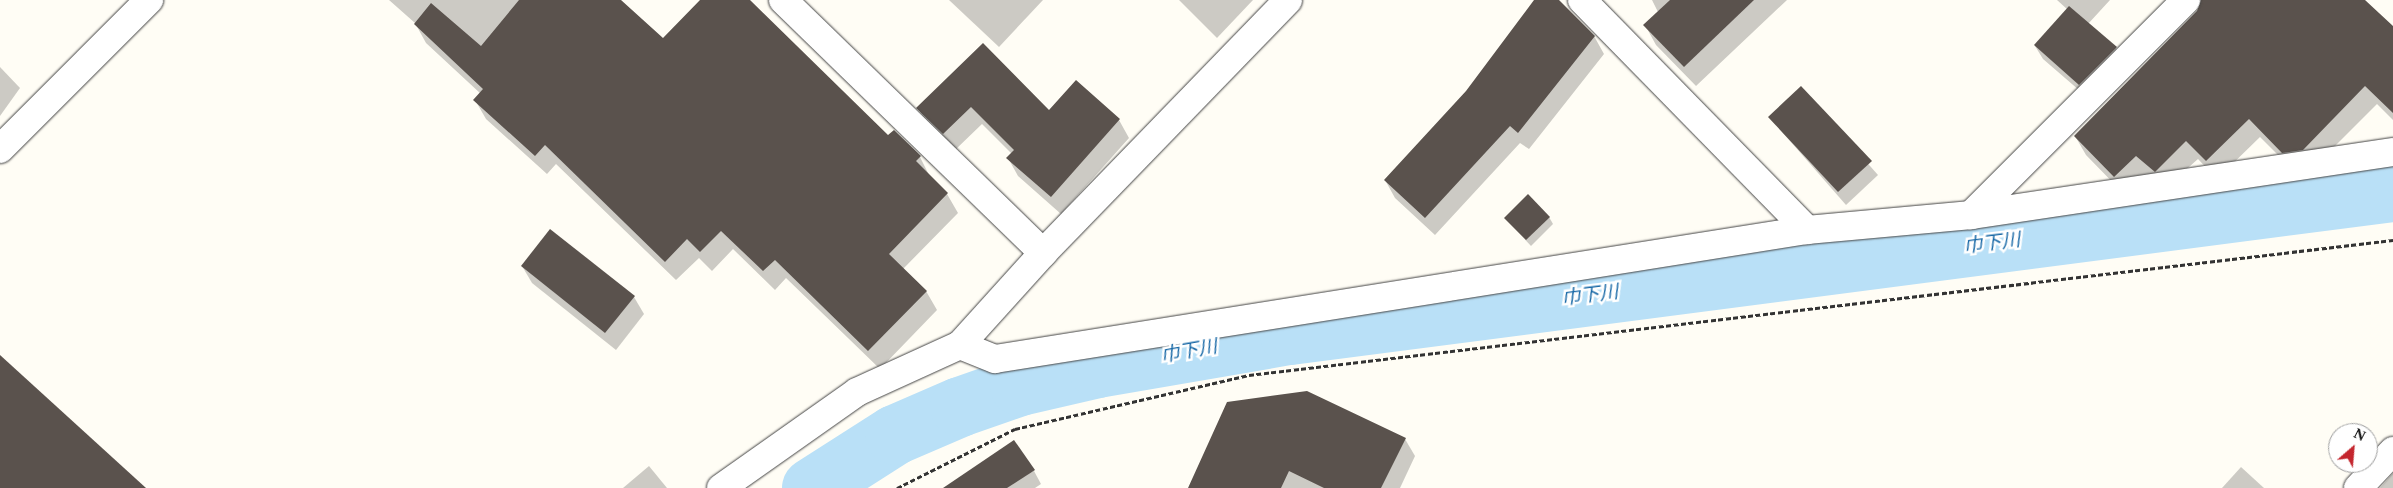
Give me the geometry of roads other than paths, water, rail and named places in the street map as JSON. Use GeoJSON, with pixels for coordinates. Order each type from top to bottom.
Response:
{"type":"FeatureCollection","features":[{"type":"Feature","properties":{"kind":"street"},"geometry":{"type":"LineString","coordinates":[[0,149],[150,0]]}},
{"type":"Feature","properties":{"kind":"street"},"geometry":{"type":"LineString","coordinates":[[783,0],[1042,253]]}},
{"type":"Feature","properties":{"kind":"street"},"geometry":{"type":"LineString","coordinates":[[721,488],[858,392],[960,345],[1042,253],[1288,0]]}},
{"type":"Feature","properties":{"kind":"street"},"geometry":{"type":"LineString","coordinates":[[1582,0],[1807,230]]}},
{"type":"Feature","properties":{"kind":"street"},"geometry":{"type":"LineString","coordinates":[[1971,215],[2186,0]]}},
{"type":"Feature","properties":{"kind":"street"},"geometry":{"type":"LineString","coordinates":[[960,345],[995,359],[1807,230],[1971,215],[2393,152]]}},
{"type":"Feature","properties":{"kind":"street"},"geometry":{"type":"LineString","coordinates":[[2358,488],[2393,451]]}},
{"type":"Feature","properties":{"kind":"waterway","name":"巾下川"},"geometry":{"type":"LineString","coordinates":[[812,488],[895,435],[960,407],[1020,386],[1098,368],[1290,335],[2393,192]]}}]}
